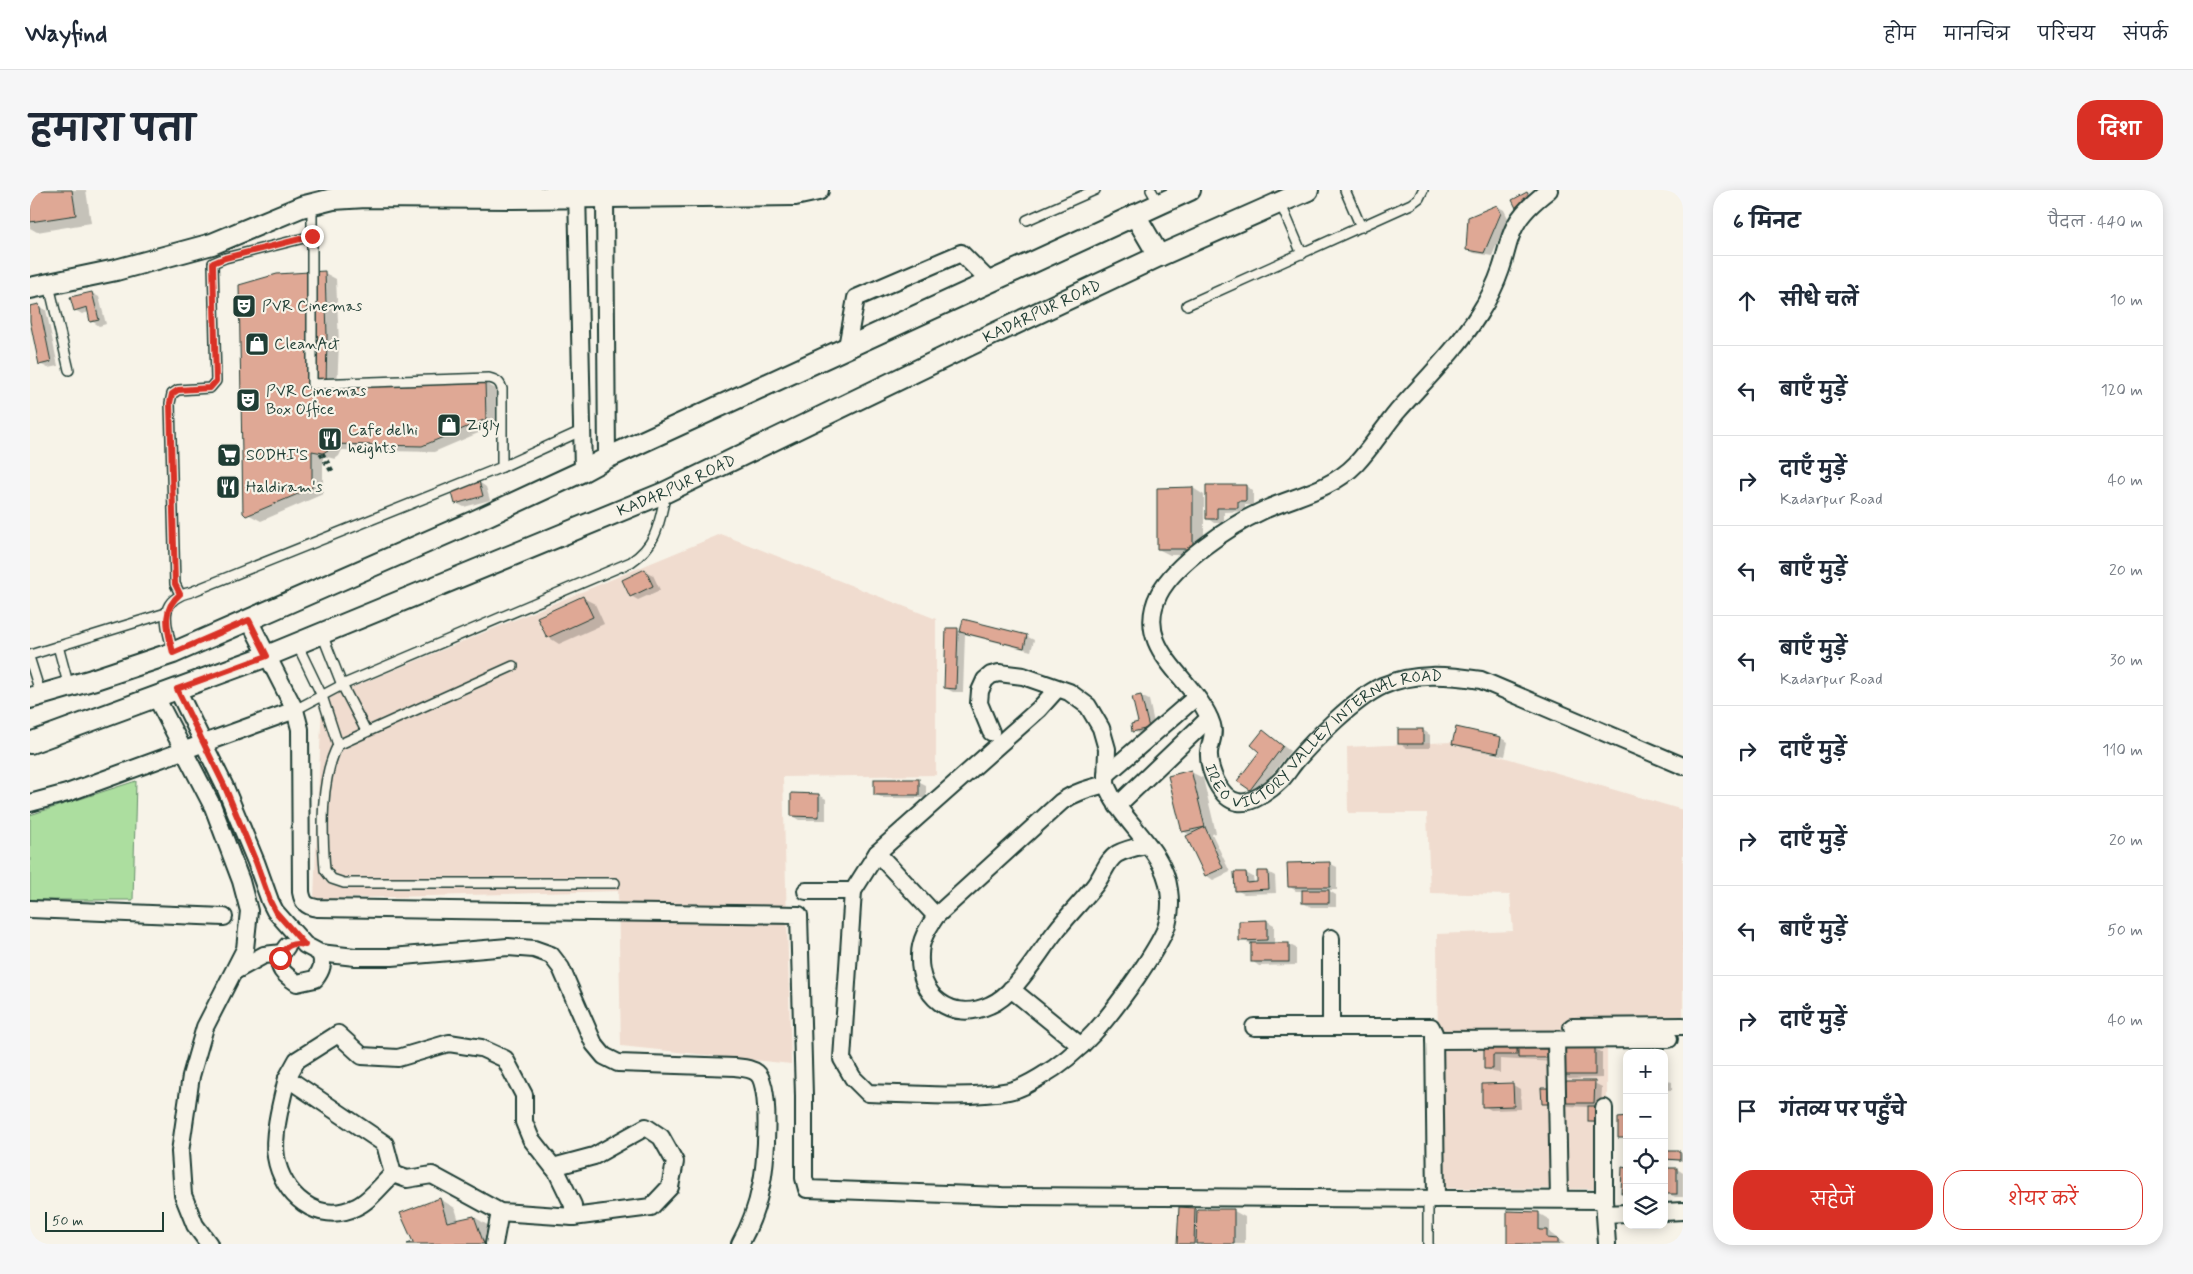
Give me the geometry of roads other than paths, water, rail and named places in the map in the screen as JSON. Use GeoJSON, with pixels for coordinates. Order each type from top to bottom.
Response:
{"type":"FeatureCollection","features":[{"type":"Feature","properties":{"kind":"street"},"geometry":{"type":"LineString","coordinates":[[39,286],[116,270],[210,254],[312,203],[333,199],[578,194],[794,195],[818,190]]}},
{"type":"Feature","properties":{"kind":"street"},"geometry":{"type":"LineString","coordinates":[[35,697],[173,653],[475,521],[584,471],[607,458],[1135,215],[1155,197],[1190,190]]}},
{"type":"Feature","properties":{"kind":"street","name":"KADARPUR ROAD"},"geometry":{"type":"LineString","coordinates":[[30,742],[267,656],[666,492],[1159,256],[1308,190]]}},
{"type":"Feature","properties":{"kind":"street","name":"IREO VICTORY VALLEY INTERNAL ROAD"},"geometry":{"type":"LineString","coordinates":[[1549,190],[1522,216],[1514,227],[1501,269],[1480,313],[1356,464],[1329,485],[1264,510],[1244,520],[1183,564],[1169,579],[1155,604],[1153,620],[1156,644],[1163,656],[1196,697],[1213,727],[1209,752],[1210,765],[1222,790],[1230,800],[1238,802],[1246,803],[1280,782],[1322,734],[1365,695],[1396,681],[1415,677],[1451,676],[1481,680],[1683,766]]}},
{"type":"Feature","properties":{"kind":"street"},"geometry":{"type":"LineString","coordinates":[[578,194],[584,471]]}},
{"type":"Feature","properties":{"kind":"street"},"geometry":{"type":"LineString","coordinates":[[606,194],[604,301],[607,458]]}},
{"type":"Feature","properties":{"kind":"street"},"geometry":{"type":"LineString","coordinates":[[1135,215],[1159,256]]}},
{"type":"Feature","properties":{"kind":"street"},"geometry":{"type":"LineString","coordinates":[[847,348],[856,298],[961,252],[990,282]]}},
{"type":"Feature","properties":{"kind":"street"},"geometry":{"type":"LineString","coordinates":[[580,302],[604,301]]}},
{"type":"Feature","properties":{"kind":"street"},"geometry":{"type":"LineString","coordinates":[[582,388],[606,388]]}},
{"type":"Feature","properties":{"kind":"street"},"geometry":{"type":"LineString","coordinates":[[249,620],[295,710],[300,729],[301,892],[302,901],[307,906],[336,908],[798,914],[804,1096],[804,1178],[807,1189],[1002,1196],[1559,1199],[1623,1212]]}},
{"type":"Feature","properties":{"kind":"street"},"geometry":{"type":"LineString","coordinates":[[991,732],[979,703],[980,691],[985,680],[991,675],[999,673],[1023,676],[1069,692],[1080,698],[1088,706],[1101,728],[1107,749],[1106,779],[1117,806],[1161,865],[1166,875],[1170,904],[1165,929],[1148,960],[1095,1033],[1071,1056],[1027,1084],[1009,1091],[956,1094],[868,1093],[853,1078],[842,1059],[853,891],[877,853],[1025,722],[1057,689]]}},
{"type":"Feature","properties":{"kind":"street"},"geometry":{"type":"LineString","coordinates":[[177,689],[225,787],[275,911],[305,945]]}},
{"type":"Feature","properties":{"kind":"street"},"geometry":{"type":"LineString","coordinates":[[156,697],[207,795],[227,845],[249,910],[245,949],[205,1027],[191,1076],[180,1152],[183,1195],[195,1225],[209,1244]]}},
{"type":"Feature","properties":{"kind":"street"},"geometry":{"type":"LineString","coordinates":[[1146,845],[1125,850],[1113,858],[1095,886],[1056,930],[1011,989],[992,1004],[974,1009],[950,1007],[929,994],[924,985],[920,955],[922,941],[936,916],[1061,802],[1072,794],[1106,779],[1196,697]]}},
{"type":"Feature","properties":{"kind":"street"},"geometry":{"type":"LineString","coordinates":[[30,803],[67,793],[295,710]]}},
{"type":"Feature","properties":{"kind":"street"},"geometry":{"type":"LineString","coordinates":[[1117,806],[1208,718]]}},
{"type":"Feature","properties":{"kind":"street"},"geometry":{"type":"LineString","coordinates":[[207,795],[225,787]]}},
{"type":"Feature","properties":{"kind":"street"},"geometry":{"type":"LineString","coordinates":[[227,845],[246,838]]}},
{"type":"Feature","properties":{"kind":"street"},"geometry":{"type":"LineString","coordinates":[[877,853],[936,916]]}},
{"type":"Feature","properties":{"kind":"street"},"geometry":{"type":"LineString","coordinates":[[806,891],[853,891]]}},
{"type":"Feature","properties":{"kind":"street"},"geometry":{"type":"LineString","coordinates":[[30,909],[224,917]]}},
{"type":"Feature","properties":{"kind":"street"},"geometry":{"type":"LineString","coordinates":[[1331,1027],[1332,938]]}},
{"type":"Feature","properties":{"kind":"street"},"geometry":{"type":"LineString","coordinates":[[320,953],[323,960],[321,971],[315,979],[297,983],[283,974],[279,964],[282,953],[286,946],[295,942],[320,953],[355,957],[392,957],[508,947],[534,949],[551,955],[561,968],[594,1044],[604,1056],[618,1063],[748,1068],[758,1074],[765,1084],[766,1099],[764,1170],[750,1226],[740,1244]]}},
{"type":"Feature","properties":{"kind":"street"},"geometry":{"type":"LineString","coordinates":[[233,973],[264,955],[282,953]]}},
{"type":"Feature","properties":{"kind":"street"},"geometry":{"type":"LineString","coordinates":[[1011,989],[1081,1046]]}},
{"type":"Feature","properties":{"kind":"street"},"geometry":{"type":"LineString","coordinates":[[1254,1027],[1428,1026],[1434,1030],[1432,1198]]}},
{"type":"Feature","properties":{"kind":"street"},"geometry":{"type":"LineString","coordinates":[[1572,1027],[1683,1026]]}},
{"type":"Feature","properties":{"kind":"street"},"geometry":{"type":"LineString","coordinates":[[393,1174],[356,1207],[336,1212],[313,1209],[297,1200],[282,1180],[275,1156],[278,1119],[287,1078],[297,1060],[338,1034],[362,1056],[398,1058],[449,1044],[481,1048],[505,1059],[524,1095],[524,1122],[531,1139],[553,1167],[573,1205],[573,1217]]}},
{"type":"Feature","properties":{"kind":"street"},"geometry":{"type":"LineString","coordinates":[[1434,1040],[1669,1039]]}},
{"type":"Feature","properties":{"kind":"street"},"geometry":{"type":"LineString","coordinates":[[1556,1040],[1559,1199]]}},
{"type":"Feature","properties":{"kind":"street"},"geometry":{"type":"LineString","coordinates":[[287,1078],[385,1144],[393,1174]]}},
{"type":"Feature","properties":{"kind":"street"},"geometry":{"type":"LineString","coordinates":[[1604,1108],[1607,1244]]}},
{"type":"Feature","properties":{"kind":"street"},"geometry":{"type":"LineString","coordinates":[[393,1174],[407,1179],[432,1175],[500,1212],[573,1217],[651,1207],[670,1187],[675,1162],[661,1137],[646,1126],[594,1156],[553,1167]]}},
{"type":"Feature","properties":{"kind":"street"},"geometry":{"type":"LineString","coordinates":[[1668,1212],[1683,1211]]}},
{"type":"Feature","properties":{"kind":"street"},"geometry":{"type":"LineString","coordinates":[[494,1244],[500,1212]]}},
{"type":"Feature","properties":{"kind":"lane"},"geometry":{"type":"LineString","coordinates":[[1027,220],[1095,190]]}},
{"type":"Feature","properties":{"kind":"lane"},"geometry":{"type":"LineString","coordinates":[[1345,190],[1361,227]]}},
{"type":"Feature","properties":{"kind":"lane"},"geometry":{"type":"LineString","coordinates":[[1187,305],[1411,204],[1419,198],[1423,190]]}},
{"type":"Feature","properties":{"kind":"lane"},"geometry":{"type":"LineString","coordinates":[[1280,202],[1302,254]]}},
{"type":"Feature","properties":{"kind":"lane"},"geometry":{"type":"LineString","coordinates":[[312,203],[312,384],[496,379],[502,389],[502,467]]}},
{"type":"Feature","properties":{"kind":"lane"},"geometry":{"type":"LineString","coordinates":[[180,594],[175,584],[170,403],[172,394],[178,390],[210,388],[216,381],[210,254],[225,258],[312,236]]}},
{"type":"Feature","properties":{"kind":"lane"},"geometry":{"type":"LineString","coordinates":[[39,286],[69,370]]}},
{"type":"Feature","properties":{"kind":"lane"},"geometry":{"type":"LineString","coordinates":[[173,653],[166,622],[166,613],[174,599],[180,594],[191,592],[502,467],[583,430]]}},
{"type":"Feature","properties":{"kind":"lane"},"geometry":{"type":"LineString","coordinates":[[295,710],[342,685],[631,562],[642,555],[651,545],[656,535],[666,492]]}},
{"type":"Feature","properties":{"kind":"lane"},"geometry":{"type":"LineString","coordinates":[[30,655],[166,613]]}},
{"type":"Feature","properties":{"kind":"lane"},"geometry":{"type":"LineString","coordinates":[[322,634],[342,685],[366,731]]}},
{"type":"Feature","properties":{"kind":"lane"},"geometry":{"type":"LineString","coordinates":[[297,644],[322,696],[338,745]]}},
{"type":"Feature","properties":{"kind":"lane"},"geometry":{"type":"LineString","coordinates":[[58,646],[69,687]]}},
{"type":"Feature","properties":{"kind":"lane"},"geometry":{"type":"LineString","coordinates":[[30,660],[35,697]]}},
{"type":"Feature","properties":{"kind":"lane"},"geometry":{"type":"LineString","coordinates":[[513,666],[338,745],[325,780],[325,870],[332,879],[344,883],[615,883]]}},
{"type":"Feature","properties":{"kind":"lane"},"geometry":{"type":"LineString","coordinates":[[1428,1244],[1432,1198]]}},
{"type":"Feature","properties":{"kind":"place","name":"PVR Cinemas"},"geometry":{"type":"Point","coordinates":[244,306]}},
{"type":"Feature","properties":{"kind":"place","name":"CleanAct"},"geometry":{"type":"Point","coordinates":[257,344]}},
{"type":"Feature","properties":{"kind":"place","name":"PVR Cinemas Box Office"},"geometry":{"type":"Point","coordinates":[248,400]}},
{"type":"Feature","properties":{"kind":"place","name":"Zigly"},"geometry":{"type":"Point","coordinates":[449,425]}},
{"type":"Feature","properties":{"kind":"place","name":"Cafe delhi heights"},"geometry":{"type":"Point","coordinates":[330,439]}},
{"type":"Feature","properties":{"kind":"place","name":"SODHI'S"},"geometry":{"type":"Point","coordinates":[229,455]}},
{"type":"Feature","properties":{"kind":"place","name":"Haldiram's"},"geometry":{"type":"Point","coordinates":[228,487]}}]}
